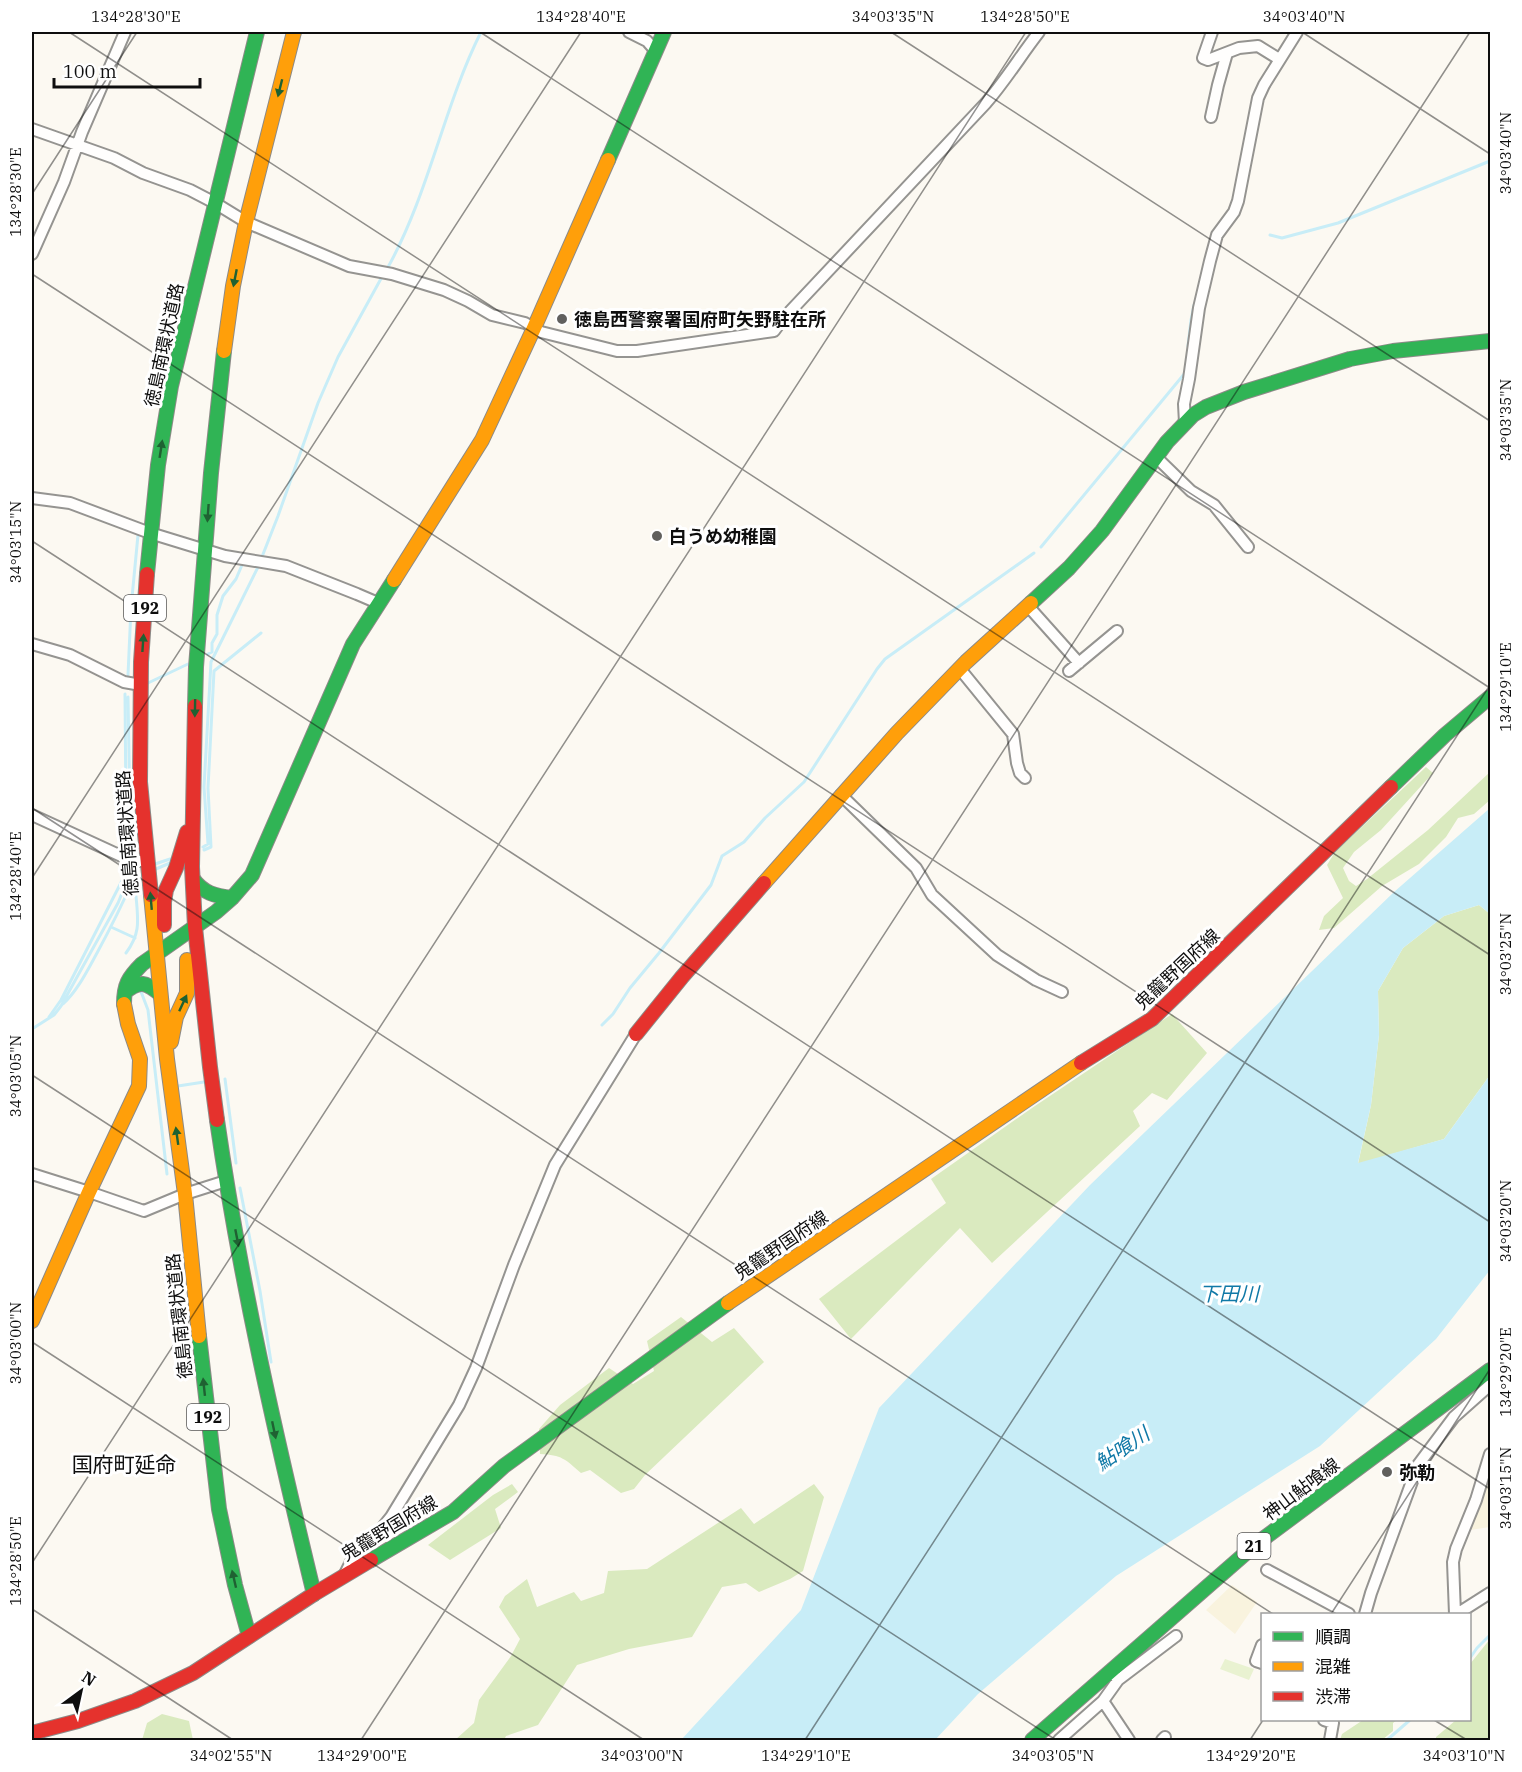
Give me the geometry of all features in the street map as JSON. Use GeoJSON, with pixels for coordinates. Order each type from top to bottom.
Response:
{"type":"FeatureCollection","features":[{"type":"Feature","properties":{"kind":"main road","name":"徳島南環状道路"},"geometry":{"type":"LineString","coordinates":[[249,1636],[235,1585],[219,1509],[204,1388],[185,1194],[167,1059],[140,782],[141,685],[150,533],[158,465],[171,386],[257,32]]}},
{"type":"Feature","properties":{"kind":"main road"},"geometry":{"type":"LineString","coordinates":[[294,32],[246,222],[233,286],[219,392],[196,667],[193,879],[195,927],[210,1067],[226,1181],[275,1433],[314,1594]]}},
{"type":"Feature","properties":{"kind":"main road"},"geometry":{"type":"LineString","coordinates":[[32,1321],[139,1086],[140,1059],[128,1024],[124,1002],[126,984],[132,974],[232,898],[252,875],[353,644],[482,440],[534,328],[664,32]]}},
{"type":"Feature","properties":{"kind":"main road"},"geometry":{"type":"LineString","coordinates":[[636,1034],[682,977],[897,733],[960,669],[1069,568],[1102,531],[1167,442],[1193,415],[1219,401],[1244,392],[1350,359],[1393,351],[1491,340]]}},
{"type":"Feature","properties":{"kind":"main road","name":"鬼籠野国府線"},"geometry":{"type":"LineString","coordinates":[[32,1733],[135,1701],[193,1672],[314,1594],[453,1512],[504,1466],[733,1300],[1064,1074],[1152,1019],[1445,735],[1491,697]]}},
{"type":"Feature","properties":{"kind":"main road"},"geometry":{"type":"LineString","coordinates":[[157,954],[165,924],[166,890],[176,868],[193,816]]}},
{"type":"Feature","properties":{"kind":"main road"},"geometry":{"type":"LineString","coordinates":[[193,879],[197,886],[210,895],[232,898]]}},
{"type":"Feature","properties":{"kind":"main road"},"geometry":{"type":"LineString","coordinates":[[167,1059],[176,1017],[187,993],[187,957],[195,927]]}},
{"type":"Feature","properties":{"kind":"main road"},"geometry":{"type":"LineString","coordinates":[[125,992],[134,984],[141,982],[148,984],[160,994]]}},
{"type":"Feature","properties":{"kind":"main road","name":"神山鮎喰線"},"geometry":{"type":"LineString","coordinates":[[1032,1740],[1114,1675],[1255,1545],[1491,1370]]}},
{"type":"Feature","properties":{"kind":"street"},"geometry":{"type":"LineString","coordinates":[[32,254],[64,182],[124,32]]}},
{"type":"Feature","properties":{"kind":"street"},"geometry":{"type":"LineString","coordinates":[[629,32],[647,41],[655,50]]}},
{"type":"Feature","properties":{"kind":"street"},"geometry":{"type":"LineString","coordinates":[[32,129],[114,158],[143,173],[190,190],[246,222],[350,266],[444,290],[492,315],[525,323],[541,332],[617,351],[637,351],[774,331],[986,103],[1039,32]]}},
{"type":"Feature","properties":{"kind":"street"},"geometry":{"type":"LineString","coordinates":[[1212,32],[1203,58],[1208,60],[1239,48],[1258,46],[1279,60]]}},
{"type":"Feature","properties":{"kind":"street"},"geometry":{"type":"LineString","coordinates":[[1185,423],[1184,404],[1199,308],[1217,235],[1234,212],[1238,201],[1258,98],[1297,32]]}},
{"type":"Feature","properties":{"kind":"street"},"geometry":{"type":"LineString","coordinates":[[1211,117],[1227,53]]}},
{"type":"Feature","properties":{"kind":"street"},"geometry":{"type":"LineString","coordinates":[[1156,457],[1191,491],[1214,505],[1248,547]]}},
{"type":"Feature","properties":{"kind":"street"},"geometry":{"type":"LineString","coordinates":[[32,498],[70,503],[150,533],[225,556],[286,566],[378,603]]}},
{"type":"Feature","properties":{"kind":"street"},"geometry":{"type":"LineString","coordinates":[[1028,606],[1078,663]]}},
{"type":"Feature","properties":{"kind":"street"},"geometry":{"type":"LineString","coordinates":[[1069,671],[1117,631]]}},
{"type":"Feature","properties":{"kind":"street"},"geometry":{"type":"LineString","coordinates":[[32,644],[70,655],[124,682],[141,685]]}},
{"type":"Feature","properties":{"kind":"street"},"geometry":{"type":"LineString","coordinates":[[960,669],[1013,734],[1017,763],[1020,774],[1025,778]]}},
{"type":"Feature","properties":{"kind":"street"},"geometry":{"type":"LineString","coordinates":[[841,795],[916,868],[932,894],[989,948],[1036,980],[1062,992]]}},
{"type":"Feature","properties":{"kind":"street"},"geometry":{"type":"LineString","coordinates":[[32,815],[132,861],[147,861]]}},
{"type":"Feature","properties":{"kind":"street"},"geometry":{"type":"LineString","coordinates":[[344,1576],[354,1556],[374,1538],[391,1517],[459,1405],[476,1368],[502,1295],[555,1166],[636,1034]]}},
{"type":"Feature","properties":{"kind":"street"},"geometry":{"type":"LineString","coordinates":[[32,1174],[144,1211],[185,1194],[226,1181]]}},
{"type":"Feature","properties":{"kind":"street"},"geometry":{"type":"LineString","coordinates":[[1365,1613],[1418,1465],[1454,1417],[1491,1385]]}},
{"type":"Feature","properties":{"kind":"street"},"geometry":{"type":"LineString","coordinates":[[1456,1613],[1453,1562],[1491,1454]]}},
{"type":"Feature","properties":{"kind":"street"},"geometry":{"type":"LineString","coordinates":[[1267,1570],[1347,1613]]}},
{"type":"Feature","properties":{"kind":"street"},"geometry":{"type":"LineString","coordinates":[[1458,1613],[1491,1593]]}},
{"type":"Feature","properties":{"kind":"street"},"geometry":{"type":"LineString","coordinates":[[1059,1740],[1103,1701],[1114,1675],[1176,1636]]}},
{"type":"Feature","properties":{"kind":"street"},"geometry":{"type":"LineString","coordinates":[[1261,1649],[1256,1660],[1261,1662]]}},
{"type":"Feature","properties":{"kind":"street"},"geometry":{"type":"LineString","coordinates":[[1103,1701],[1129,1740]]}},
{"type":"Feature","properties":{"kind":"street"},"geometry":{"type":"LineString","coordinates":[[1328,1740],[1330,1721]]}},
{"type":"Feature","properties":{"kind":"shaded area"},"geometry":{"type":"Polygon","coordinates":[[[1490,1479],[1490,1527],[1470,1530],[1486,1480],[1490,1479]]]}},
{"type":"Feature","properties":{"kind":"shaded area"},"geometry":{"type":"Polygon","coordinates":[[[1232,1585],[1257,1602],[1235,1634],[1206,1610],[1232,1585]]]}},
{"type":"Feature","properties":{"kind":"green space"},"geometry":{"type":"Polygon","coordinates":[[[1426,767],[1433,773],[1381,830],[1354,852],[1343,868],[1349,881],[1356,886],[1428,830],[1490,772],[1490,800],[1474,814],[1458,818],[1446,837],[1419,864],[1382,886],[1334,928],[1319,930],[1324,916],[1343,898],[1327,865],[1335,852],[1426,767]]]}},
{"type":"Feature","properties":{"kind":"green space"},"geometry":{"type":"Polygon","coordinates":[[[1479,905],[1490,914],[1490,1075],[1444,1139],[1358,1164],[1371,1105],[1379,1035],[1378,991],[1403,948],[1444,916],[1479,905]]]}},
{"type":"Feature","properties":{"kind":"green space"},"geometry":{"type":"Polygon","coordinates":[[[1172,1014],[1207,1053],[1167,1100],[1152,1093],[1133,1111],[1140,1126],[992,1263],[960,1228],[851,1339],[819,1299],[946,1203],[931,1179],[1172,1014]]]}},
{"type":"Feature","properties":{"kind":"green space"},"geometry":{"type":"Polygon","coordinates":[[[681,1317],[712,1342],[734,1328],[764,1362],[645,1475],[634,1489],[621,1493],[590,1470],[581,1473],[563,1459],[540,1454],[539,1429],[560,1405],[609,1368],[633,1384],[654,1371],[647,1341],[681,1317]]]}},
{"type":"Feature","properties":{"kind":"green space"},"geometry":{"type":"Polygon","coordinates":[[[512,1484],[518,1492],[495,1509],[501,1528],[450,1560],[428,1545],[493,1495],[512,1484]]]}},
{"type":"Feature","properties":{"kind":"green space"},"geometry":{"type":"Polygon","coordinates":[[[814,1484],[824,1497],[803,1571],[759,1592],[746,1583],[722,1587],[692,1637],[629,1649],[577,1665],[538,1725],[506,1736],[504,1740],[455,1740],[474,1723],[479,1700],[511,1656],[520,1639],[499,1607],[505,1596],[527,1579],[537,1607],[574,1592],[581,1601],[604,1593],[608,1571],[647,1569],[741,1508],[754,1524],[814,1484]]]}},
{"type":"Feature","properties":{"kind":"green space"},"geometry":{"type":"Polygon","coordinates":[[[1490,1639],[1490,1740],[1436,1740],[1436,1737],[1455,1721],[1471,1721],[1471,1663],[1490,1639]]]}},
{"type":"Feature","properties":{"kind":"green space"},"geometry":{"type":"Polygon","coordinates":[[[1225,1659],[1254,1669],[1249,1680],[1220,1669],[1225,1659]]]}},
{"type":"Feature","properties":{"kind":"green space"},"geometry":{"type":"Polygon","coordinates":[[[162,1714],[189,1721],[193,1740],[142,1740],[147,1723],[162,1714]]]}},
{"type":"Feature","properties":{"kind":"green space"},"geometry":{"type":"Polygon","coordinates":[[[1362,1721],[1396,1721],[1393,1723],[1393,1731],[1382,1740],[1340,1740],[1342,1734],[1362,1721]]]}},
{"type":"Feature","properties":{"kind":"water","name":"下田川"},"geometry":{"type":"Polygon","coordinates":[[[1490,808],[1490,914],[1479,905],[1444,916],[1403,948],[1378,991],[1379,1035],[1371,1105],[1358,1163],[1444,1139],[1490,1075],[1490,1270],[1436,1339],[1320,1446],[1116,1576],[978,1694],[935,1740],[681,1740],[801,1610],[879,1408],[1090,1185],[1394,892],[1490,808]]]}},
{"type":"Feature","properties":{"kind":"waterway"},"geometry":{"type":"LineString","coordinates":[[387,269],[414,211],[456,91],[481,32]]}},
{"type":"Feature","properties":{"kind":"waterway"},"geometry":{"type":"LineString","coordinates":[[1270,235],[1282,238],[1338,223],[1490,161]]}},
{"type":"Feature","properties":{"kind":"waterway"},"geometry":{"type":"LineString","coordinates":[[203,847],[208,844],[204,787],[211,662],[258,567],[318,403],[338,357],[383,275]]}},
{"type":"Feature","properties":{"kind":"waterway"},"geometry":{"type":"LineString","coordinates":[[1188,346],[1194,305]]}},
{"type":"Feature","properties":{"kind":"waterway"},"geometry":{"type":"LineString","coordinates":[[1041,547],[1185,373]]}},
{"type":"Feature","properties":{"kind":"waterway"},"geometry":{"type":"LineString","coordinates":[[128,675],[138,535]]}},
{"type":"Feature","properties":{"kind":"waterway"},"geometry":{"type":"LineString","coordinates":[[602,1025],[613,1014],[630,988],[711,885],[722,856],[744,842],[765,818],[804,782],[885,659],[1034,553]]}},
{"type":"Feature","properties":{"kind":"waterway"},"geometry":{"type":"LineString","coordinates":[[208,654],[212,652],[212,643],[217,634],[217,615],[223,596],[236,579],[242,565]]}},
{"type":"Feature","properties":{"kind":"waterway"},"geometry":{"type":"LineString","coordinates":[[204,850],[211,847],[208,788],[214,671],[261,633]]}},
{"type":"Feature","properties":{"kind":"waterway"},"geometry":{"type":"LineString","coordinates":[[148,683],[188,664]]}},
{"type":"Feature","properties":{"kind":"waterway"},"geometry":{"type":"LineString","coordinates":[[125,694],[126,811],[130,856]]}},
{"type":"Feature","properties":{"kind":"waterway"},"geometry":{"type":"LineString","coordinates":[[128,697],[130,810],[134,856]]}},
{"type":"Feature","properties":{"kind":"waterway"},"geometry":{"type":"LineString","coordinates":[[155,864],[170,859]]}},
{"type":"Feature","properties":{"kind":"waterway"},"geometry":{"type":"LineString","coordinates":[[156,869],[170,863]]}},
{"type":"Feature","properties":{"kind":"waterway"},"geometry":{"type":"LineString","coordinates":[[49,1017],[61,1000],[130,865]]}},
{"type":"Feature","properties":{"kind":"waterway"},"geometry":{"type":"LineString","coordinates":[[32,1029],[54,1015],[61,1006],[118,903],[129,876],[134,872]]}},
{"type":"Feature","properties":{"kind":"waterway"},"geometry":{"type":"LineString","coordinates":[[63,1004],[86,973],[136,877]]}},
{"type":"Feature","properties":{"kind":"waterway"},"geometry":{"type":"LineString","coordinates":[[126,953],[136,933],[138,919],[136,896]]}},
{"type":"Feature","properties":{"kind":"waterway"},"geometry":{"type":"LineString","coordinates":[[111,927],[135,938]]}},
{"type":"Feature","properties":{"kind":"waterway"},"geometry":{"type":"LineString","coordinates":[[140,989],[148,1010],[167,1174]]}},
{"type":"Feature","properties":{"kind":"waterway"},"geometry":{"type":"LineString","coordinates":[[225,1079],[236,1163]]}},
{"type":"Feature","properties":{"kind":"waterway"},"geometry":{"type":"LineString","coordinates":[[178,1086],[204,1082]]}},
{"type":"Feature","properties":{"kind":"waterway"},"geometry":{"type":"LineString","coordinates":[[240,1188],[271,1362]]}},
{"type":"Feature","properties":{"kind":"waterway"},"geometry":{"type":"LineString","coordinates":[[1471,1657],[1490,1635]]}},
{"type":"Feature","properties":{"kind":"waterway"},"geometry":{"type":"LineString","coordinates":[[1387,1740],[1409,1721]]}},
{"type":"Feature","properties":{"kind":"traffic: fast"},"geometry":{"type":"LineString","coordinates":[[147,574],[158,465],[171,386],[257,32]]}},
{"type":"Feature","properties":{"kind":"traffic: fast"},"geometry":{"type":"LineString","coordinates":[[608,160],[664,32]]}},
{"type":"Feature","properties":{"kind":"traffic: fast"},"geometry":{"type":"LineString","coordinates":[[1031,603],[1069,568],[1102,531],[1167,442],[1193,415],[1206,407],[1244,392],[1350,359],[1393,351],[1490,341]]}},
{"type":"Feature","properties":{"kind":"traffic: fast"},"geometry":{"type":"LineString","coordinates":[[195,706],[211,473],[224,351]]}},
{"type":"Feature","properties":{"kind":"traffic: fast"},"geometry":{"type":"LineString","coordinates":[[124,1004],[125,992],[133,973],[142,964],[216,912],[252,875],[353,644],[394,580]]}},
{"type":"Feature","properties":{"kind":"traffic: fast"},"geometry":{"type":"LineString","coordinates":[[1391,787],[1445,735],[1490,697]]}},
{"type":"Feature","properties":{"kind":"traffic: fast"},"geometry":{"type":"LineString","coordinates":[[193,879],[201,888],[210,893],[232,898]]}},
{"type":"Feature","properties":{"kind":"traffic: fast"},"geometry":{"type":"LineString","coordinates":[[125,992],[143,984],[160,994]]}},
{"type":"Feature","properties":{"kind":"traffic: fast"},"geometry":{"type":"LineString","coordinates":[[217,1120],[226,1180],[260,1358],[314,1594]]}},
{"type":"Feature","properties":{"kind":"traffic: fast"},"geometry":{"type":"LineString","coordinates":[[371,1560],[453,1512],[504,1466],[728,1303]]}},
{"type":"Feature","properties":{"kind":"traffic: fast"},"geometry":{"type":"LineString","coordinates":[[199,1336],[219,1509],[235,1585],[249,1636]]}},
{"type":"Feature","properties":{"kind":"traffic: fast"},"geometry":{"type":"LineString","coordinates":[[1032,1740],[1255,1545],[1490,1370]]}},
{"type":"Feature","properties":{"kind":"traffic: slow"},"geometry":{"type":"LineString","coordinates":[[224,351],[233,286],[246,222],[294,32]]}},
{"type":"Feature","properties":{"kind":"traffic: slow"},"geometry":{"type":"LineString","coordinates":[[394,580],[482,440],[608,160]]}},
{"type":"Feature","properties":{"kind":"traffic: slow"},"geometry":{"type":"LineString","coordinates":[[764,883],[897,733],[966,662],[1031,603]]}},
{"type":"Feature","properties":{"kind":"traffic: slow"},"geometry":{"type":"LineString","coordinates":[[151,895],[167,1059],[185,1194],[199,1336]]}},
{"type":"Feature","properties":{"kind":"traffic: slow"},"geometry":{"type":"LineString","coordinates":[[171,1042],[176,1017],[187,993],[187,960]]}},
{"type":"Feature","properties":{"kind":"traffic: slow"},"geometry":{"type":"LineString","coordinates":[[32,1321],[139,1086],[140,1059],[124,1004]]}},
{"type":"Feature","properties":{"kind":"traffic: slow"},"geometry":{"type":"LineString","coordinates":[[728,1303],[1081,1063]]}},
{"type":"Feature","properties":{"kind":"traffic: jam"},"geometry":{"type":"LineString","coordinates":[[147,574],[141,662],[140,782],[151,895]]}},
{"type":"Feature","properties":{"kind":"traffic: jam"},"geometry":{"type":"LineString","coordinates":[[195,706],[192,867],[195,927],[217,1120]]}},
{"type":"Feature","properties":{"kind":"traffic: jam"},"geometry":{"type":"LineString","coordinates":[[1081,1063],[1152,1019],[1391,787]]}},
{"type":"Feature","properties":{"kind":"traffic: jam"},"geometry":{"type":"LineString","coordinates":[[164,925],[166,890],[176,868],[187,832]]}},
{"type":"Feature","properties":{"kind":"traffic: jam"},"geometry":{"type":"LineString","coordinates":[[636,1034],[764,883]]}},
{"type":"Feature","properties":{"kind":"traffic: jam"},"geometry":{"type":"LineString","coordinates":[[32,1733],[78,1721],[135,1701],[193,1673],[314,1594],[371,1560]]}},
{"type":"Feature","properties":{"kind":"place","name":"徳島西警察署国府町矢野駐在所"},"geometry":{"type":"Point","coordinates":[562,319]}},
{"type":"Feature","properties":{"kind":"place","name":"白うめ幼稚園"},"geometry":{"type":"Point","coordinates":[657,536]}},
{"type":"Feature","properties":{"kind":"place","name":"弥勒"},"geometry":{"type":"Point","coordinates":[1387,1472]}},
{"type":"Feature","properties":{"kind":"district","name":"国府町延命"},"geometry":{"type":"Point","coordinates":[124,1464]}},
{"type":"Feature","properties":{"kind":"water label","name":"鮎喰川"},"geometry":{"type":"Point","coordinates":[1122,1448]}}]}
